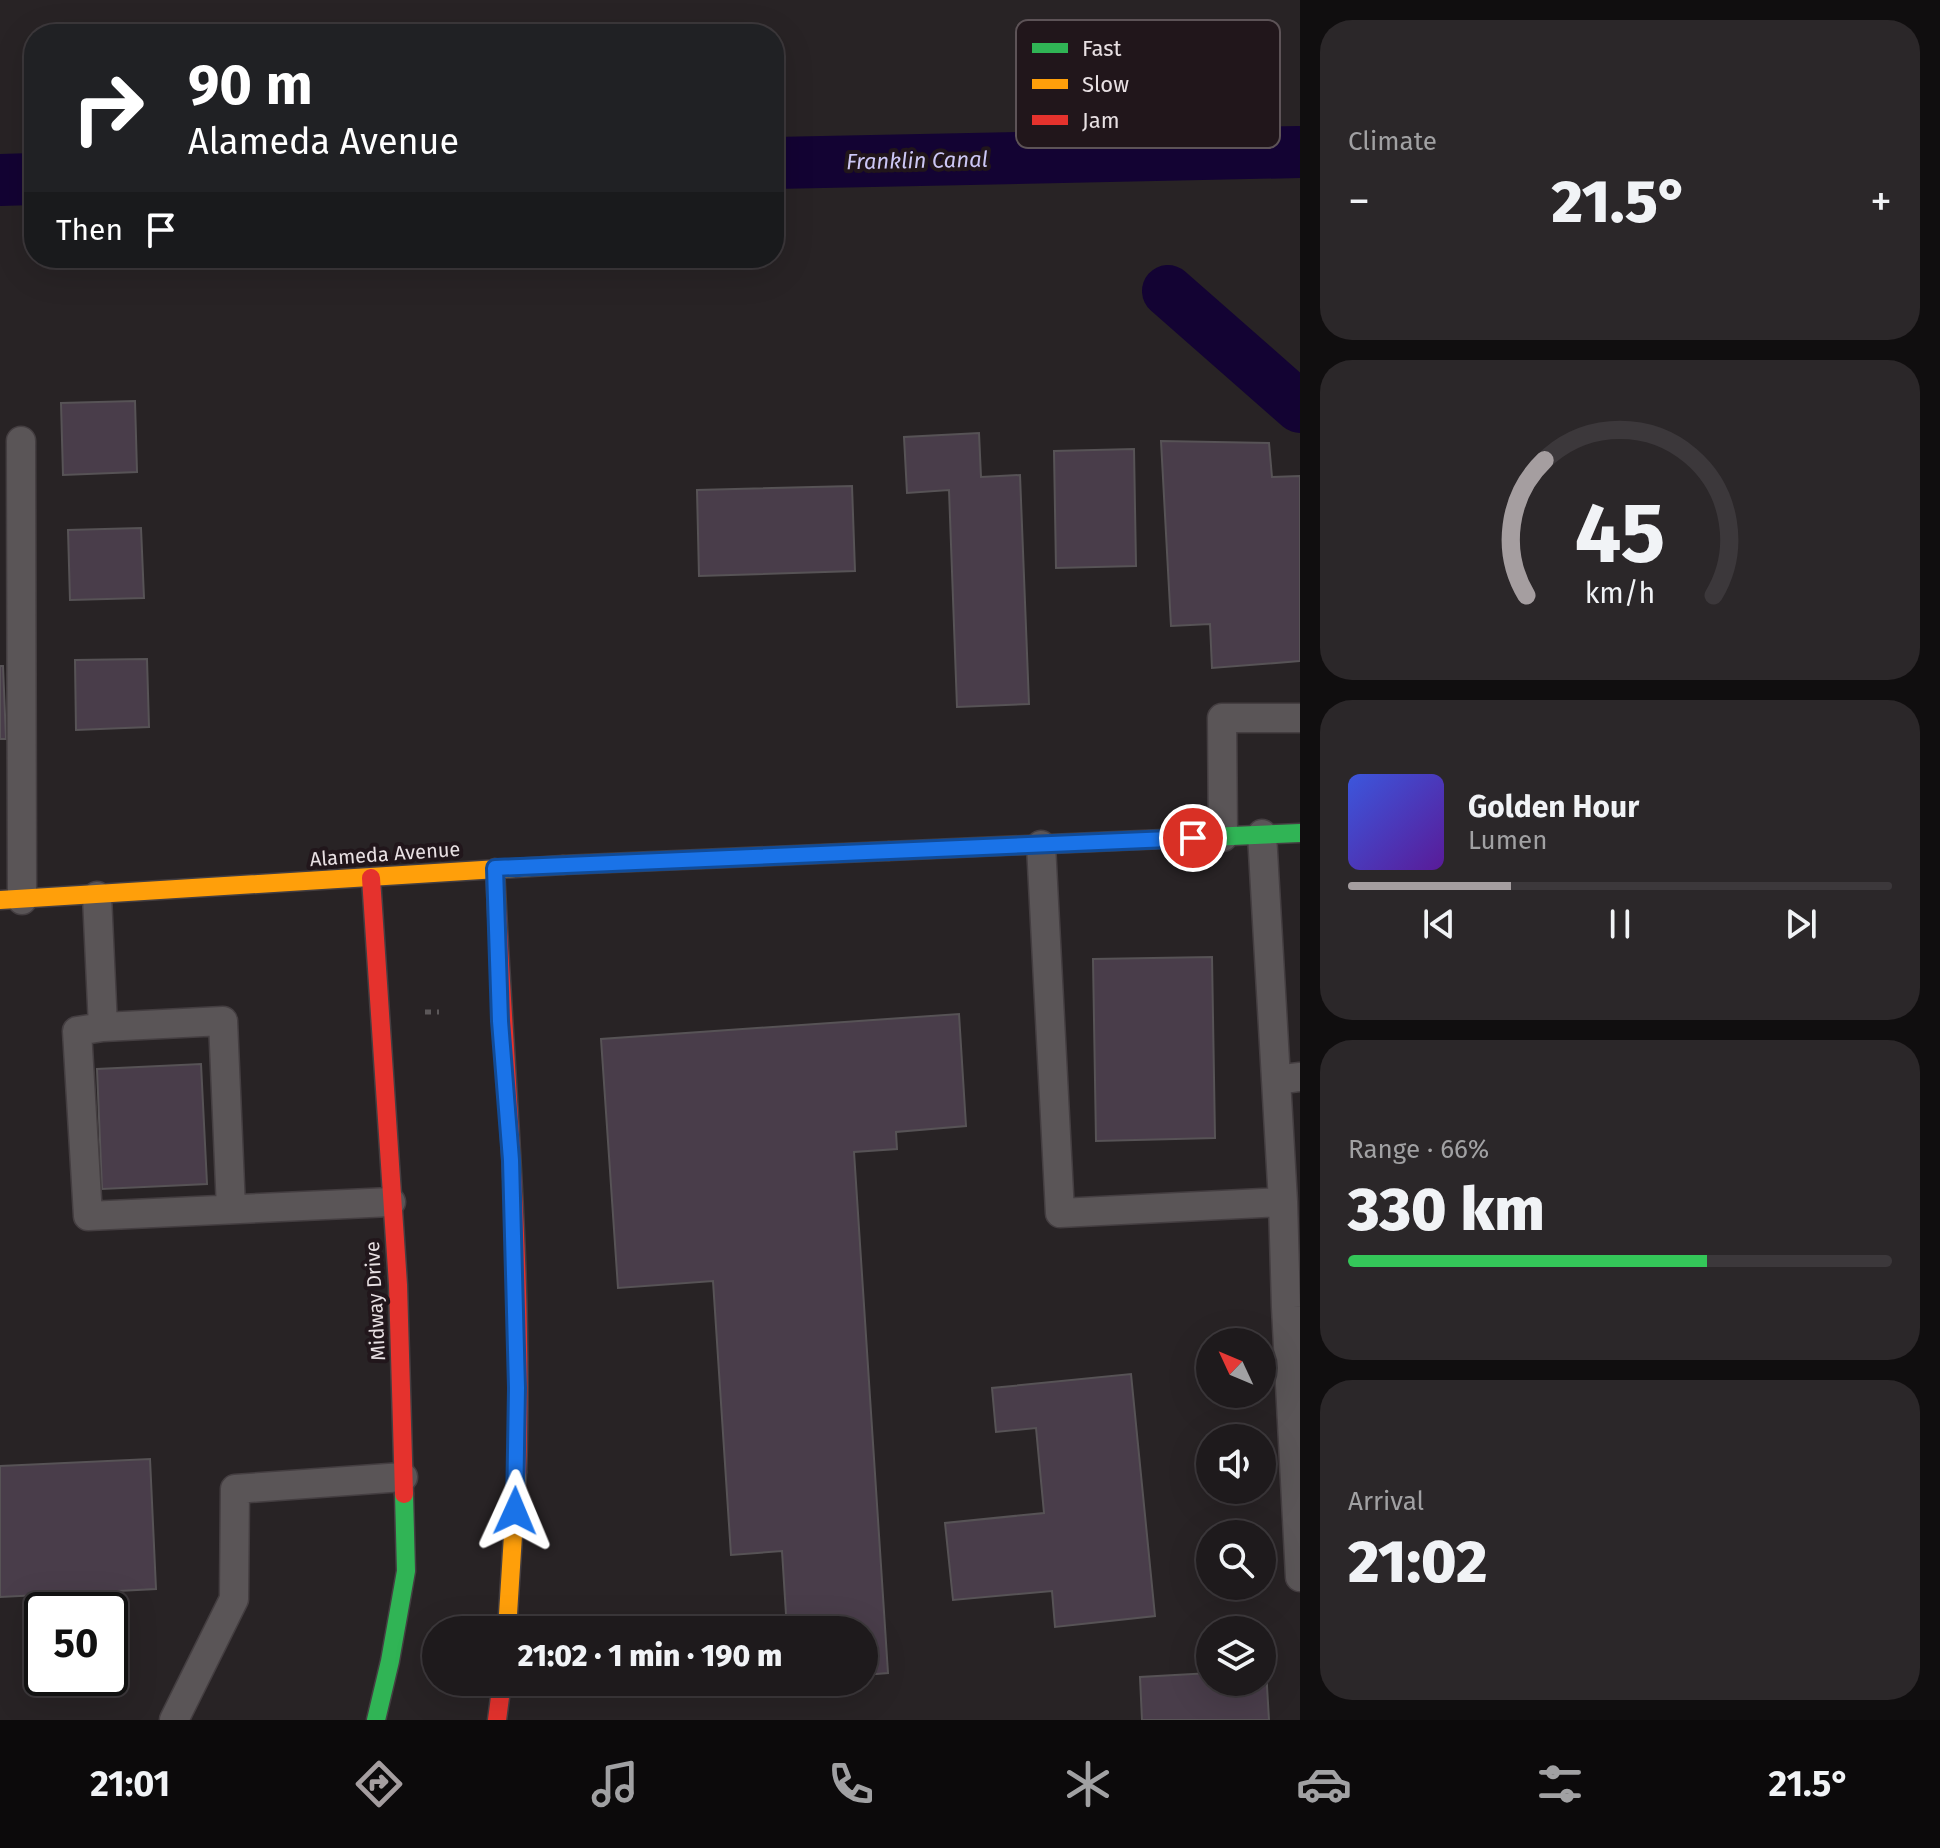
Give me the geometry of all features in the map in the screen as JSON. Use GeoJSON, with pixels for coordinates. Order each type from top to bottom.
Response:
{"type":"FeatureCollection","features":[{"type":"Feature","properties":{"kind":"main road","name":"Alameda Avenue"},"geometry":{"type":"LineString","coordinates":[[11,900],[495,868],[1300,833]]}},
{"type":"Feature","properties":{"kind":"main road"},"geometry":{"type":"LineString","coordinates":[[495,868],[500,1021],[511,1160],[517,1388],[514,1573],[509,1616]]}},
{"type":"Feature","properties":{"kind":"main road","name":"Midway Drive"},"geometry":{"type":"LineString","coordinates":[[371,878],[398,1285],[406,1571],[376,1720]]}},
{"type":"Feature","properties":{"kind":"main road"},"geometry":{"type":"LineString","coordinates":[[497,1720],[500,1696]]}},
{"type":"Feature","properties":{"kind":"lane"},"geometry":{"type":"LineString","coordinates":[[11,900],[21,441]]}},
{"type":"Feature","properties":{"kind":"lane"},"geometry":{"type":"LineString","coordinates":[[1223,837],[1222,718],[1300,718]]}},
{"type":"Feature","properties":{"kind":"lane"},"geometry":{"type":"LineString","coordinates":[[1262,834],[1288,1078],[1283,1202],[1293,1307],[1300,1577]]}},
{"type":"Feature","properties":{"kind":"lane"},"geometry":{"type":"LineString","coordinates":[[1041,845],[1060,1213],[1283,1202]]}},
{"type":"Feature","properties":{"kind":"lane"},"geometry":{"type":"LineString","coordinates":[[97,896],[103,1027]]}},
{"type":"Feature","properties":{"kind":"lane"},"geometry":{"type":"LineString","coordinates":[[231,1209],[223,1021],[77,1031],[88,1216],[391,1202]]}},
{"type":"Feature","properties":{"kind":"lane"},"geometry":{"type":"LineString","coordinates":[[174,1720],[234,1599],[235,1489],[403,1477]]}},
{"type":"Feature","properties":{"kind":"building"},"geometry":{"type":"Polygon","coordinates":[[[135,401],[137,472],[63,475],[61,403],[135,401]]]}},
{"type":"Feature","properties":{"kind":"building"},"geometry":{"type":"Polygon","coordinates":[[[979,433],[981,477],[1020,475],[1029,704],[957,707],[949,490],[907,493],[904,437],[979,433]]]}},
{"type":"Feature","properties":{"kind":"building"},"geometry":{"type":"Polygon","coordinates":[[[1161,441],[1269,443],[1272,477],[1300,476],[1300,661],[1212,668],[1210,624],[1171,626],[1161,441]]]}},
{"type":"Feature","properties":{"kind":"building"},"geometry":{"type":"Polygon","coordinates":[[[1134,449],[1136,566],[1056,568],[1054,451],[1134,449]]]}},
{"type":"Feature","properties":{"kind":"building"},"geometry":{"type":"Polygon","coordinates":[[[852,486],[855,571],[699,576],[697,490],[852,486]]]}},
{"type":"Feature","properties":{"kind":"building"},"geometry":{"type":"Polygon","coordinates":[[[141,528],[144,598],[70,600],[68,530],[141,528]]]}},
{"type":"Feature","properties":{"kind":"building"},"geometry":{"type":"Polygon","coordinates":[[[147,659],[149,727],[76,730],[75,660],[147,659]]]}},
{"type":"Feature","properties":{"kind":"building"},"geometry":{"type":"Polygon","coordinates":[[[0,666],[3,666],[6,739],[0,739],[0,666]]]}},
{"type":"Feature","properties":{"kind":"building"},"geometry":{"type":"Polygon","coordinates":[[[1212,957],[1215,1138],[1096,1141],[1093,959],[1212,957]]]}},
{"type":"Feature","properties":{"kind":"building"},"geometry":{"type":"Polygon","coordinates":[[[959,1014],[966,1126],[896,1132],[897,1149],[854,1152],[888,1673],[878,1674],[878,1616],[786,1616],[782,1551],[731,1555],[713,1281],[618,1288],[601,1039],[959,1014]]]}},
{"type":"Feature","properties":{"kind":"building"},"geometry":{"type":"Polygon","coordinates":[[[201,1064],[207,1184],[102,1189],[97,1069],[201,1064]]]}},
{"type":"Feature","properties":{"kind":"building"},"geometry":{"type":"Polygon","coordinates":[[[1131,1374],[1155,1616],[1055,1627],[1052,1591],[953,1600],[945,1523],[1044,1513],[1036,1428],[996,1432],[992,1388],[1131,1374]]]}},
{"type":"Feature","properties":{"kind":"building"},"geometry":{"type":"Polygon","coordinates":[[[150,1459],[156,1589],[24,1592],[24,1596],[0,1597],[0,1466],[150,1459]]]}},
{"type":"Feature","properties":{"kind":"building"},"geometry":{"type":"Polygon","coordinates":[[[1196,1674],[1196,1696],[1268,1696],[1269,1720],[1142,1720],[1140,1677],[1196,1674]]]}},
{"type":"Feature","properties":{"kind":"waterway","name":"Franklin Canal"},"geometry":{"type":"LineString","coordinates":[[784,163],[1300,152]]}},
{"type":"Feature","properties":{"kind":"waterway","name":"Franklin Canal"},"geometry":{"type":"LineString","coordinates":[[0,180],[24,179]]}},
{"type":"Feature","properties":{"kind":"waterway"},"geometry":{"type":"LineString","coordinates":[[1168,291],[1300,407]]}},
{"type":"Feature","properties":{"kind":"traffic: fast"},"geometry":{"type":"LineString","coordinates":[[889,851],[1300,833]]}},
{"type":"Feature","properties":{"kind":"traffic: fast"},"geometry":{"type":"LineString","coordinates":[[376,1720],[406,1571],[404,1494]]}},
{"type":"Feature","properties":{"kind":"traffic: slow"},"geometry":{"type":"LineString","coordinates":[[0,900],[563,865]]}},
{"type":"Feature","properties":{"kind":"traffic: slow"},"geometry":{"type":"LineString","coordinates":[[508,1616],[517,1472]]}},
{"type":"Feature","properties":{"kind":"traffic: jam"},"geometry":{"type":"LineString","coordinates":[[563,865],[889,851]]}},
{"type":"Feature","properties":{"kind":"traffic: jam"},"geometry":{"type":"LineString","coordinates":[[495,868],[518,1321],[517,1472]]}},
{"type":"Feature","properties":{"kind":"traffic: jam"},"geometry":{"type":"LineString","coordinates":[[371,878],[398,1285],[404,1494]]}},
{"type":"Feature","properties":{"kind":"traffic: jam"},"geometry":{"type":"LineString","coordinates":[[497,1720],[500,1696]]}},
{"type":"Feature","properties":{"kind":"route"},"geometry":{"type":"LineString","coordinates":[[515,1511],[517,1388],[511,1160],[500,1021],[495,868],[1193,838]]}}]}
